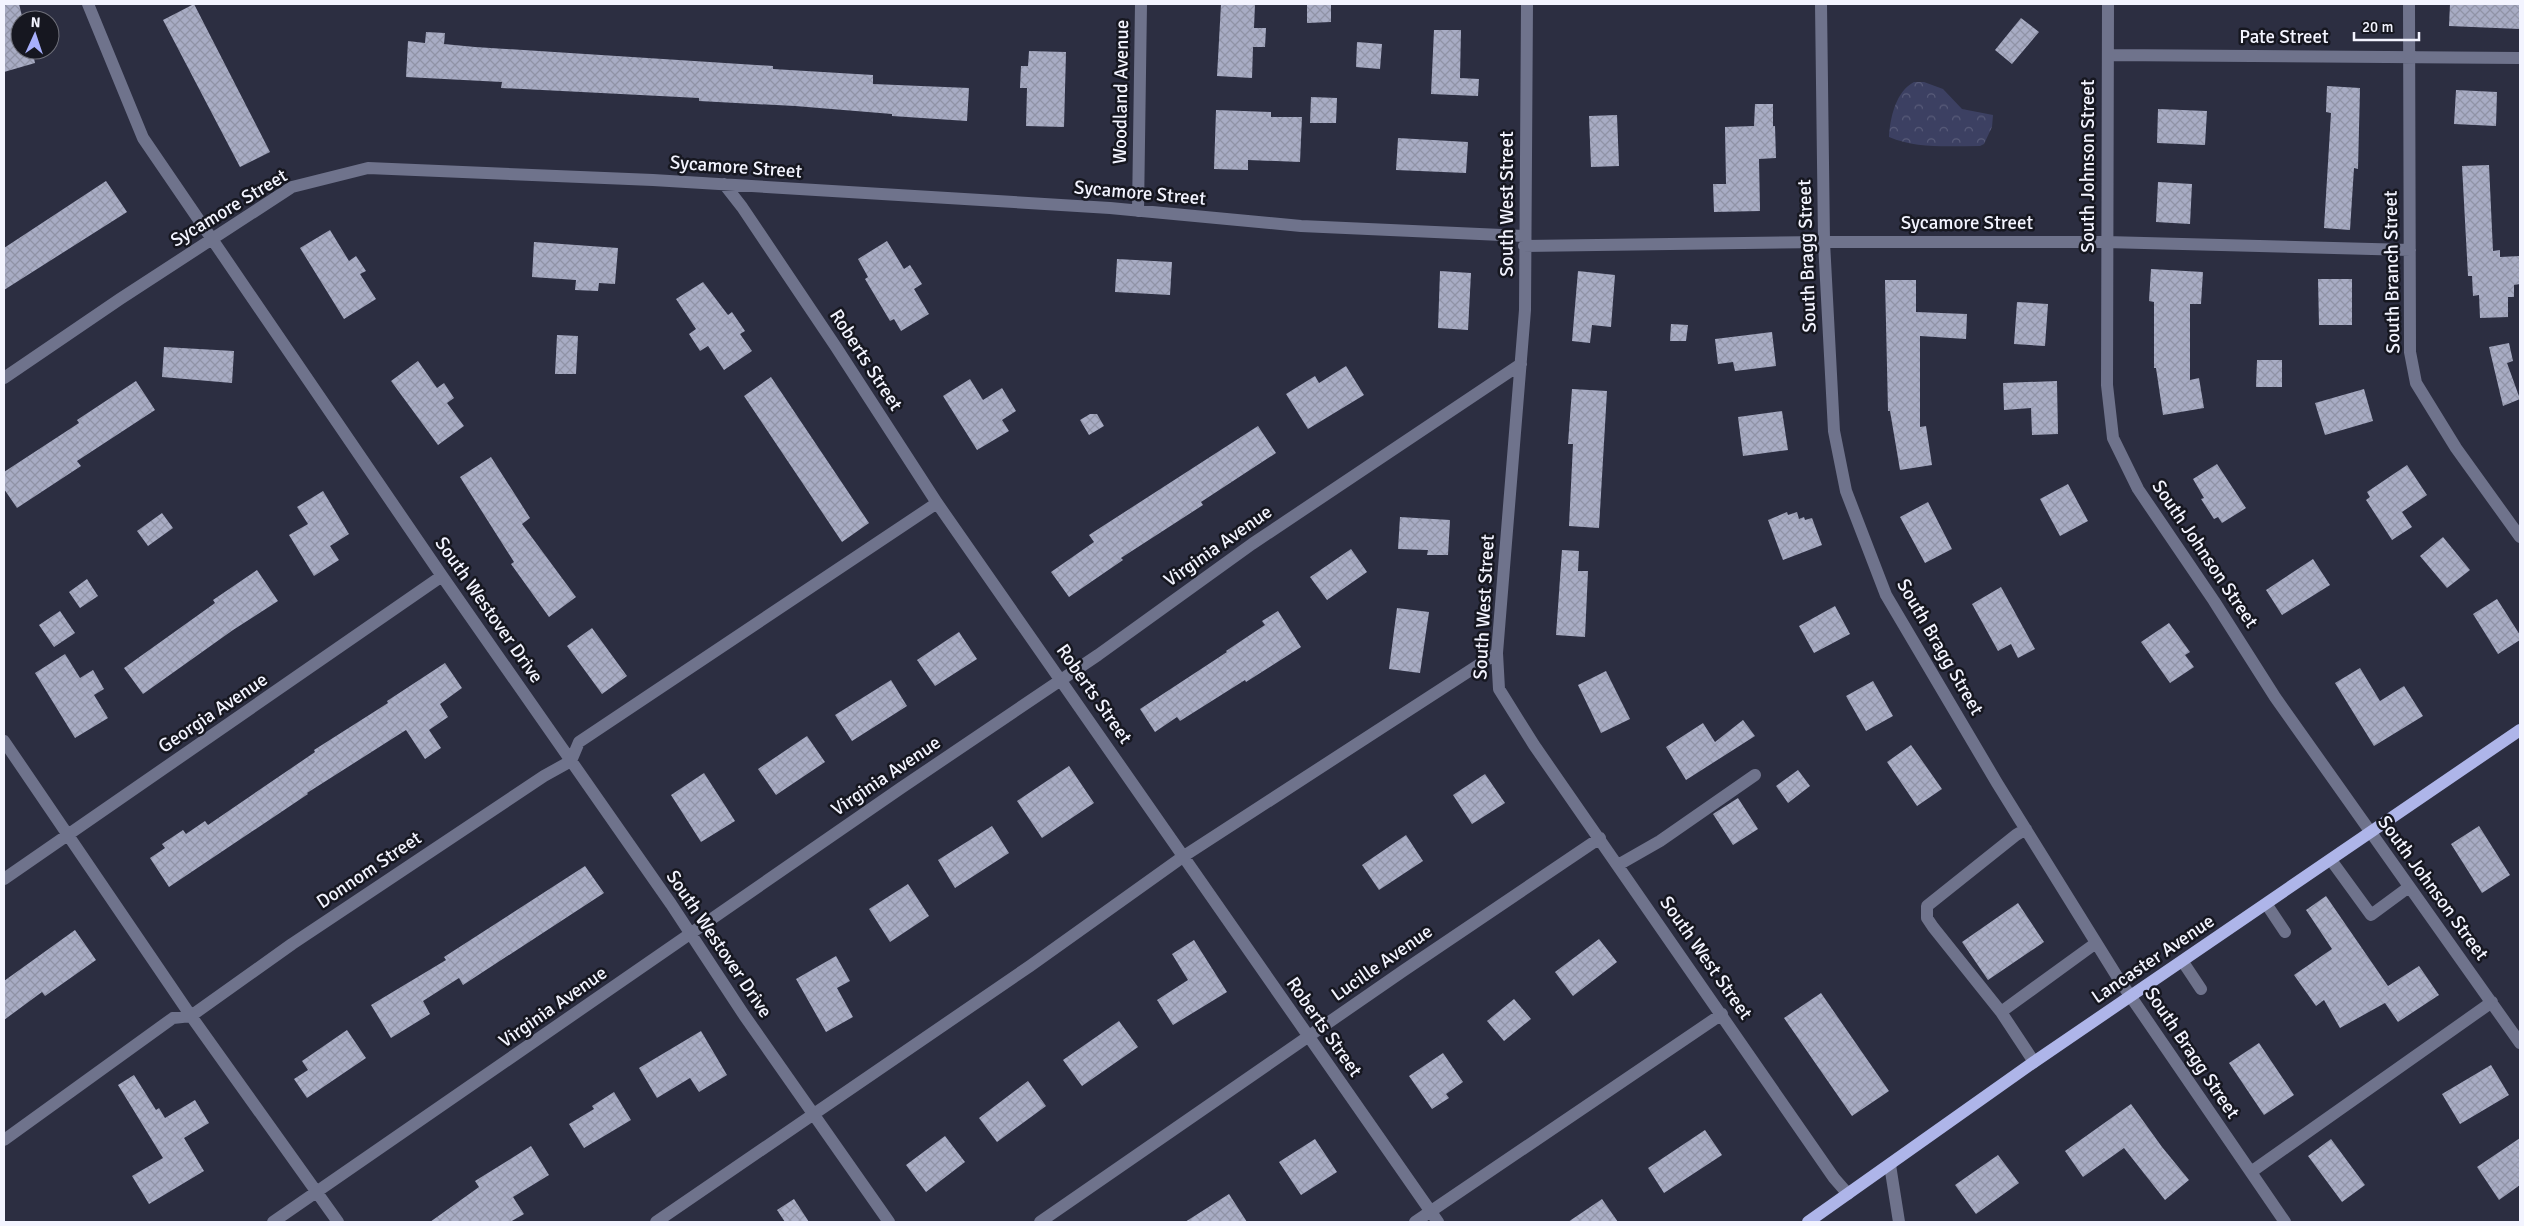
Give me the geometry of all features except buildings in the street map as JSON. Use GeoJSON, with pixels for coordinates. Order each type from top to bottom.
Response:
{"type":"FeatureCollection","features":[{"type":"Feature","properties":{"kind":"main road","name":"Lancaster Avenue"},"geometry":{"type":"LineString","coordinates":[[1808,1222],[2034,1062],[2520,730]]}},
{"type":"Feature","properties":{"kind":"street","name":"South Westover Drive"},"geometry":{"type":"LineString","coordinates":[[88,4],[143,138],[442,576],[813,1115],[889,1222]]}},
{"type":"Feature","properties":{"kind":"street","name":"Woodland Avenue"},"geometry":{"type":"LineString","coordinates":[[1138,211],[1142,4]]}},
{"type":"Feature","properties":{"kind":"street","name":"South West Street"},"geometry":{"type":"LineString","coordinates":[[1527,4],[1525,310],[1497,653],[1499,689],[1534,745],[1834,1178],[1848,1194]]}},
{"type":"Feature","properties":{"kind":"street","name":"South Bragg Street"},"geometry":{"type":"LineString","coordinates":[[1821,4],[1824,242],[1834,431],[1846,491],[1886,595],[2026,829],[2131,997],[2285,1222]]}},
{"type":"Feature","properties":{"kind":"street","name":"South Johnson Street"},"geometry":{"type":"LineString","coordinates":[[2108,4],[2107,386],[2113,438],[2138,489],[2214,601],[2275,696],[2520,1043]]}},
{"type":"Feature","properties":{"kind":"street","name":"South Branch Street"},"geometry":{"type":"LineString","coordinates":[[2409,4],[2410,352],[2416,383],[2456,448],[2520,537]]}},
{"type":"Feature","properties":{"kind":"street","name":"Pate Street"},"geometry":{"type":"LineString","coordinates":[[2108,55],[2520,58]]}},
{"type":"Feature","properties":{"kind":"street","name":"Sycamore Street"},"geometry":{"type":"LineString","coordinates":[[4,378],[212,238],[292,187],[368,168],[724,184],[1138,211],[1302,226],[1524,241],[2106,242],[2410,250]]}},
{"type":"Feature","properties":{"kind":"street","name":"Roberts Street"},"geometry":{"type":"LineString","coordinates":[[724,184],[764,240],[937,504],[1434,1217]]}},
{"type":"Feature","properties":{"kind":"street","name":"Virginia Avenue"},"geometry":{"type":"LineString","coordinates":[[273,1222],[901,788],[1061,680],[1252,544],[1521,364]]}},
{"type":"Feature","properties":{"kind":"street"},"geometry":{"type":"LineString","coordinates":[[571,761],[579,742],[937,504]]}},
{"type":"Feature","properties":{"kind":"street","name":"Georgia Avenue"},"geometry":{"type":"LineString","coordinates":[[4,879],[442,576]]}},
{"type":"Feature","properties":{"kind":"street"},"geometry":{"type":"LineString","coordinates":[[656,1222],[1030,966],[1184,856],[1497,653]]}},
{"type":"Feature","properties":{"kind":"street"},"geometry":{"type":"LineString","coordinates":[[4,741],[191,1016],[338,1222]]}},
{"type":"Feature","properties":{"kind":"street","name":"Donnom Street"},"geometry":{"type":"LineString","coordinates":[[191,1016],[292,944],[544,776],[571,761]]}},
{"type":"Feature","properties":{"kind":"street"},"geometry":{"type":"LineString","coordinates":[[1618,865],[1660,841],[1755,775]]}},
{"type":"Feature","properties":{"kind":"street"},"geometry":{"type":"LineString","coordinates":[[2026,829],[1927,906],[1927,918],[2001,1012],[2034,1062]]}},
{"type":"Feature","properties":{"kind":"street","name":"Lucille Avenue"},"geometry":{"type":"LineString","coordinates":[[1040,1222],[1600,838]]}},
{"type":"Feature","properties":{"kind":"street"},"geometry":{"type":"LineString","coordinates":[[2331,860],[2371,915],[2409,887]]}},
{"type":"Feature","properties":{"kind":"street"},"geometry":{"type":"LineString","coordinates":[[2267,904],[2285,932]]}},
{"type":"Feature","properties":{"kind":"street"},"geometry":{"type":"LineString","coordinates":[[2001,1012],[2096,943]]}},
{"type":"Feature","properties":{"kind":"street"},"geometry":{"type":"LineString","coordinates":[[2183,962],[2201,989]]}},
{"type":"Feature","properties":{"kind":"street"},"geometry":{"type":"LineString","coordinates":[[2251,1172],[2492,1002]]}},
{"type":"Feature","properties":{"kind":"street"},"geometry":{"type":"LineString","coordinates":[[1415,1222],[1434,1217],[1722,1014]]}},
{"type":"Feature","properties":{"kind":"street"},"geometry":{"type":"LineString","coordinates":[[4,1140],[173,1018],[191,1016]]}},
{"type":"Feature","properties":{"kind":"street"},"geometry":{"type":"LineString","coordinates":[[1890,1165],[1899,1222]]}},
{"type":"Feature","properties":{"kind":"green space"},"geometry":{"type":"Polygon","coordinates":[[[1914,82],[1924,82],[1943,89],[1962,109],[1993,115],[1992,127],[1984,144],[1980,146],[1933,146],[1900,141],[1889,137],[1898,98],[1914,82]]]}}]}
